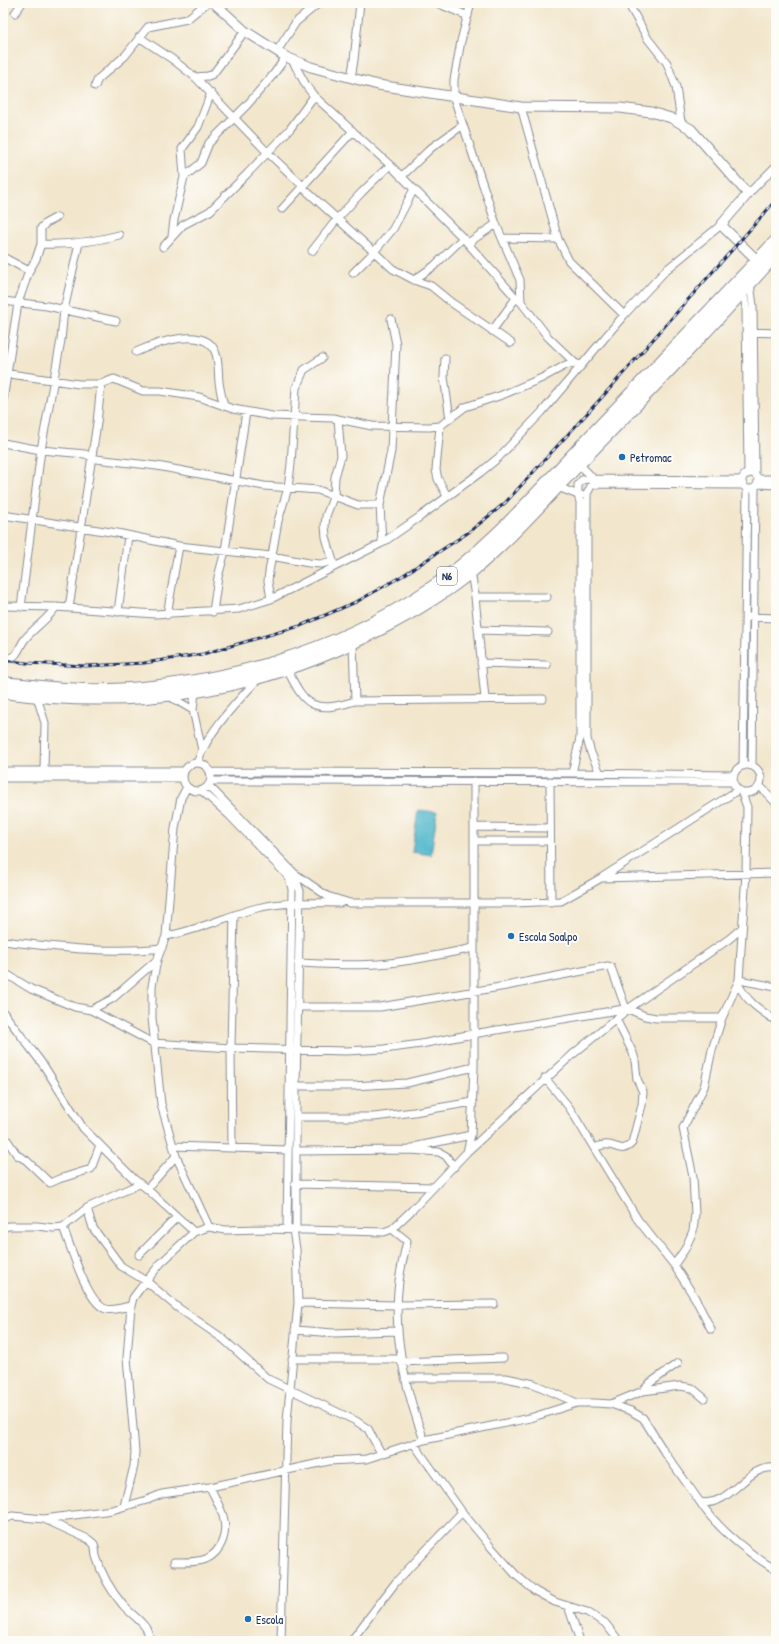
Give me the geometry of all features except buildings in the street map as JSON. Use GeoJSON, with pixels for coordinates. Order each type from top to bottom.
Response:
{"type":"FeatureCollection","features":[{"type":"Feature","properties":{"kind":"highway","name":"N6"},"geometry":{"type":"LineString","coordinates":[[3,692],[88,699],[130,699],[195,692],[237,684],[286,669],[353,643],[405,616],[471,571],[526,522],[747,287],[776,241]]}},
{"type":"Feature","properties":{"kind":"highway","name":"N6"},"geometry":{"type":"LineString","coordinates":[[3,683],[65,689],[110,690],[151,687],[231,674],[276,662],[319,647],[368,625],[403,606],[429,590],[461,565],[518,513],[761,264],[776,254]]}},
{"type":"Feature","properties":{"kind":"street"},"geometry":{"type":"LineString","coordinates":[[15,13],[22,3]]}},
{"type":"Feature","properties":{"kind":"street"},"geometry":{"type":"LineString","coordinates":[[95,86],[98,79],[117,65],[126,56],[148,27],[186,19],[207,3]]}},
{"type":"Feature","properties":{"kind":"street"},"geometry":{"type":"LineString","coordinates":[[214,3],[245,31],[289,58],[378,85],[454,98],[521,107],[620,108],[651,112],[681,122],[691,129],[748,194]]}},
{"type":"Feature","properties":{"kind":"street"},"geometry":{"type":"LineString","coordinates":[[277,51],[296,22],[319,3]]}},
{"type":"Feature","properties":{"kind":"street"},"geometry":{"type":"LineString","coordinates":[[351,78],[360,3]]}},
{"type":"Feature","properties":{"kind":"street"},"geometry":{"type":"LineString","coordinates":[[437,3],[468,16]]}},
{"type":"Feature","properties":{"kind":"street"},"geometry":{"type":"LineString","coordinates":[[471,3],[461,41],[454,80],[454,98],[496,224],[520,280],[518,300],[492,331]]}},
{"type":"Feature","properties":{"kind":"street"},"geometry":{"type":"LineString","coordinates":[[628,3],[648,39],[666,63],[676,87],[681,122]]}},
{"type":"Feature","properties":{"kind":"street"},"geometry":{"type":"LineString","coordinates":[[195,76],[208,76],[213,74],[245,31]]}},
{"type":"Feature","properties":{"kind":"street"},"geometry":{"type":"LineString","coordinates":[[139,38],[195,76],[233,118],[302,187],[393,269],[414,280],[431,286],[452,303],[512,344]]}},
{"type":"Feature","properties":{"kind":"street"},"geometry":{"type":"LineString","coordinates":[[289,58],[314,96],[390,165],[465,240],[518,300],[548,337],[578,364]]}},
{"type":"Feature","properties":{"kind":"street"},"geometry":{"type":"LineString","coordinates":[[184,177],[201,163],[209,143],[289,58]]}},
{"type":"Feature","properties":{"kind":"street"},"geometry":{"type":"LineString","coordinates":[[172,236],[174,220],[184,177],[182,148],[198,127],[211,93]]}},
{"type":"Feature","properties":{"kind":"street"},"geometry":{"type":"LineString","coordinates":[[163,247],[183,225],[210,211],[290,129],[314,96]]}},
{"type":"Feature","properties":{"kind":"street"},"geometry":{"type":"LineString","coordinates":[[521,107],[558,239],[569,261],[624,316]]}},
{"type":"Feature","properties":{"kind":"street"},"geometry":{"type":"LineString","coordinates":[[401,177],[431,148],[464,126]]}},
{"type":"Feature","properties":{"kind":"street"},"geometry":{"type":"LineString","coordinates":[[282,209],[353,131]]}},
{"type":"Feature","properties":{"kind":"street"},"geometry":{"type":"LineString","coordinates":[[312,251],[337,219],[390,165]]}},
{"type":"Feature","properties":{"kind":"street"},"geometry":{"type":"LineString","coordinates":[[3,606],[56,607],[167,615],[239,609],[271,598],[333,565],[382,543],[421,516],[498,458],[542,412],[578,364],[666,270],[720,224],[776,166]]}},
{"type":"Feature","properties":{"kind":"street"},"geometry":{"type":"LineString","coordinates":[[353,273],[374,252],[393,229],[414,189]]}},
{"type":"Feature","properties":{"kind":"street"},"geometry":{"type":"LineString","coordinates":[[3,400],[5,373],[18,303],[29,271],[36,259],[41,244],[41,228],[46,223],[57,217]]}},
{"type":"Feature","properties":{"kind":"street"},"geometry":{"type":"LineString","coordinates":[[414,280],[434,266],[465,240],[496,224]]}},
{"type":"Feature","properties":{"kind":"street"},"geometry":{"type":"LineString","coordinates":[[720,224],[761,264]]}},
{"type":"Feature","properties":{"kind":"street"},"geometry":{"type":"LineString","coordinates":[[41,244],[79,243],[119,236]]}},
{"type":"Feature","properties":{"kind":"street"},"geometry":{"type":"LineString","coordinates":[[502,238],[558,239]]}},
{"type":"Feature","properties":{"kind":"street"},"geometry":{"type":"LineString","coordinates":[[21,606],[42,450],[61,340],[64,310],[79,243]]}},
{"type":"Feature","properties":{"kind":"street"},"geometry":{"type":"LineString","coordinates":[[3,258],[29,271]]}},
{"type":"Feature","properties":{"kind":"street"},"geometry":{"type":"LineString","coordinates":[[747,287],[753,306],[750,332],[755,480],[752,766]]}},
{"type":"Feature","properties":{"kind":"street"},"geometry":{"type":"LineString","coordinates":[[3,301],[64,310],[116,322]]}},
{"type":"Feature","properties":{"kind":"street"},"geometry":{"type":"LineString","coordinates":[[382,543],[380,505],[391,451],[396,344],[391,319]]}},
{"type":"Feature","properties":{"kind":"street"},"geometry":{"type":"LineString","coordinates":[[750,332],[776,333]]}},
{"type":"Feature","properties":{"kind":"street"},"geometry":{"type":"LineString","coordinates":[[136,352],[151,346],[190,337],[206,341],[216,353],[220,388],[224,406]]}},
{"type":"Feature","properties":{"kind":"street"},"geometry":{"type":"LineString","coordinates":[[271,598],[268,581],[278,520],[288,488],[296,388],[304,370],[322,358]]}},
{"type":"Feature","properties":{"kind":"street"},"geometry":{"type":"LineString","coordinates":[[446,358],[444,377],[450,419]]}},
{"type":"Feature","properties":{"kind":"street"},"geometry":{"type":"LineString","coordinates":[[5,373],[54,379],[79,384],[101,384],[114,379],[143,391],[160,391],[199,397],[246,412],[294,418],[338,419],[372,426],[440,426],[469,405],[502,395],[542,378],[566,365],[578,364]]}},
{"type":"Feature","properties":{"kind":"street"},"geometry":{"type":"LineString","coordinates":[[68,608],[82,528],[91,457],[98,423],[101,384]]}},
{"type":"Feature","properties":{"kind":"street"},"geometry":{"type":"LineString","coordinates":[[213,612],[218,577],[225,551],[246,412]]}},
{"type":"Feature","properties":{"kind":"street"},"geometry":{"type":"LineString","coordinates":[[333,565],[326,537],[325,526],[326,516],[334,495],[335,477],[341,456],[338,419]]}},
{"type":"Feature","properties":{"kind":"street"},"geometry":{"type":"LineString","coordinates":[[440,426],[436,470],[438,479],[448,496]]}},
{"type":"Feature","properties":{"kind":"street"},"geometry":{"type":"LineString","coordinates":[[3,443],[42,450],[73,453],[96,459],[176,469],[264,486],[318,490],[358,505],[380,505]]}},
{"type":"Feature","properties":{"kind":"street"},"geometry":{"type":"LineString","coordinates":[[572,773],[580,738],[584,697],[587,494],[592,483],[588,471],[579,464]]}},
{"type":"Feature","properties":{"kind":"street"},"geometry":{"type":"LineString","coordinates":[[600,773],[591,753],[587,739],[584,697],[580,502],[578,485],[582,480],[592,483],[744,484],[755,480],[776,478]]}},
{"type":"Feature","properties":{"kind":"street"},"geometry":{"type":"LineString","coordinates":[[744,484],[752,489],[755,480]]}},
{"type":"Feature","properties":{"kind":"street"},"geometry":{"type":"LineString","coordinates":[[755,480],[776,485]]}},
{"type":"Feature","properties":{"kind":"street"},"geometry":{"type":"LineString","coordinates":[[743,766],[746,617],[744,484]]}},
{"type":"Feature","properties":{"kind":"street"},"geometry":{"type":"LineString","coordinates":[[558,487],[578,495],[587,494]]}},
{"type":"Feature","properties":{"kind":"street"},"geometry":{"type":"LineString","coordinates":[[3,515],[179,546],[271,556],[309,563],[333,565]]}},
{"type":"Feature","properties":{"kind":"street"},"geometry":{"type":"LineString","coordinates":[[118,612],[128,536]]}},
{"type":"Feature","properties":{"kind":"street"},"geometry":{"type":"LineString","coordinates":[[167,615],[179,546]]}},
{"type":"Feature","properties":{"kind":"street"},"geometry":{"type":"LineString","coordinates":[[471,571],[485,699]]}},
{"type":"Feature","properties":{"kind":"street"},"geometry":{"type":"LineString","coordinates":[[475,597],[547,597]]}},
{"type":"Feature","properties":{"kind":"street"},"geometry":{"type":"LineString","coordinates":[[9,658],[14,657],[25,639],[50,615],[56,607]]}},
{"type":"Feature","properties":{"kind":"street"},"geometry":{"type":"LineString","coordinates":[[746,617],[776,618]]}},
{"type":"Feature","properties":{"kind":"street"},"geometry":{"type":"LineString","coordinates":[[478,630],[548,632]]}},
{"type":"Feature","properties":{"kind":"street"},"geometry":{"type":"LineString","coordinates":[[353,643],[355,701]]}},
{"type":"Feature","properties":{"kind":"street"},"geometry":{"type":"LineString","coordinates":[[482,663],[547,665]]}},
{"type":"Feature","properties":{"kind":"street"},"geometry":{"type":"LineString","coordinates":[[286,669],[297,689],[307,702],[318,706],[335,707],[355,701],[544,699]]}},
{"type":"Feature","properties":{"kind":"street"},"geometry":{"type":"LineString","coordinates":[[197,763],[202,750],[214,731],[238,700],[260,678]]}},
{"type":"Feature","properties":{"kind":"street"},"geometry":{"type":"LineString","coordinates":[[237,684],[238,700]]}},
{"type":"Feature","properties":{"kind":"street"},"geometry":{"type":"LineString","coordinates":[[195,692],[193,710],[202,750]]}},
{"type":"Feature","properties":{"kind":"street"},"geometry":{"type":"LineString","coordinates":[[37,696],[45,724],[44,771]]}},
{"type":"Feature","properties":{"kind":"street"},"geometry":{"type":"LineString","coordinates":[[169,696],[193,710]]}},
{"type":"Feature","properties":{"kind":"street"},"geometry":{"type":"LineString","coordinates":[[202,791],[210,783],[211,772],[205,765],[197,763],[189,765],[183,775],[187,787],[194,791],[202,791],[230,816],[285,873],[289,878],[296,903]]}},
{"type":"Feature","properties":{"kind":"street"},"geometry":{"type":"LineString","coordinates":[[674,1266],[685,1249],[693,1231],[695,1214],[693,1177],[683,1128],[704,1087],[710,1056],[722,1018],[738,982],[746,873],[747,807],[734,778],[739,768],[743,766],[752,766],[756,768],[761,776],[758,788],[747,807]]}},
{"type":"Feature","properties":{"kind":"street"},"geometry":{"type":"LineString","coordinates":[[3,772],[44,771],[183,775]]}},
{"type":"Feature","properties":{"kind":"street"},"geometry":{"type":"LineString","coordinates":[[211,772],[600,773],[734,778]]}},
{"type":"Feature","properties":{"kind":"street"},"geometry":{"type":"LineString","coordinates":[[3,778],[183,775]]}},
{"type":"Feature","properties":{"kind":"street"},"geometry":{"type":"LineString","coordinates":[[210,783],[550,781],[734,778]]}},
{"type":"Feature","properties":{"kind":"street"},"geometry":{"type":"LineString","coordinates":[[467,1152],[471,1135],[474,1067],[474,781]]}},
{"type":"Feature","properties":{"kind":"street"},"geometry":{"type":"LineString","coordinates":[[550,781],[550,902]]}},
{"type":"Feature","properties":{"kind":"street"},"geometry":{"type":"LineString","coordinates":[[210,783],[294,873],[327,896],[350,903]]}},
{"type":"Feature","properties":{"kind":"street"},"geometry":{"type":"LineString","coordinates":[[187,787],[181,798],[175,828],[166,936],[157,960],[152,986],[153,1043],[161,1104],[176,1156],[210,1227]]}},
{"type":"Feature","properties":{"kind":"street"},"geometry":{"type":"LineString","coordinates":[[166,936],[190,931],[258,907],[296,903],[561,901],[601,878],[739,790],[752,793],[758,788]]}},
{"type":"Feature","properties":{"kind":"street"},"geometry":{"type":"LineString","coordinates":[[758,788],[776,803]]}},
{"type":"Feature","properties":{"kind":"street"},"geometry":{"type":"LineString","coordinates":[[474,827],[550,828]]}},
{"type":"Feature","properties":{"kind":"street"},"geometry":{"type":"LineString","coordinates":[[475,841],[550,841]]}},
{"type":"Feature","properties":{"kind":"street"},"geometry":{"type":"LineString","coordinates":[[294,873],[300,891],[296,903],[295,974],[298,990],[298,1007],[294,1019]]}},
{"type":"Feature","properties":{"kind":"street"},"geometry":{"type":"LineString","coordinates":[[601,878],[776,873]]}},
{"type":"Feature","properties":{"kind":"street"},"geometry":{"type":"LineString","coordinates":[[232,1148],[231,1048],[234,915]]}},
{"type":"Feature","properties":{"kind":"street"},"geometry":{"type":"LineString","coordinates":[[124,1506],[134,1466],[135,1450],[127,1358],[133,1298],[161,1263],[194,1232],[210,1227],[225,1230],[292,1229],[384,1232],[392,1229],[467,1152],[546,1078],[628,1009],[730,939],[742,928]]}},
{"type":"Feature","properties":{"kind":"street"},"geometry":{"type":"LineString","coordinates":[[3,941],[109,951],[138,951],[162,948]]}},
{"type":"Feature","properties":{"kind":"street"},"geometry":{"type":"LineString","coordinates":[[281,1641],[287,1471],[287,1421],[298,1303],[296,1249],[287,1198],[288,1166],[292,1150],[294,1050],[294,1019],[290,990],[298,963],[295,945]]}},
{"type":"Feature","properties":{"kind":"street"},"geometry":{"type":"LineString","coordinates":[[298,963],[339,965],[378,964],[413,960],[474,948]]}},
{"type":"Feature","properties":{"kind":"street"},"geometry":{"type":"LineString","coordinates":[[90,1010],[112,999],[157,960]]}},
{"type":"Feature","properties":{"kind":"street"},"geometry":{"type":"LineString","coordinates":[[298,1007],[380,1008],[474,992],[608,966],[611,967],[628,1009]]}},
{"type":"Feature","properties":{"kind":"street"},"geometry":{"type":"LineString","coordinates":[[3,972],[31,989],[75,1007],[90,1010],[153,1043],[231,1048],[346,1051],[384,1050],[628,1009],[645,1016],[656,1018],[722,1018]]}},
{"type":"Feature","properties":{"kind":"street"},"geometry":{"type":"LineString","coordinates":[[738,982],[776,987]]}},
{"type":"Feature","properties":{"kind":"street"},"geometry":{"type":"LineString","coordinates":[[738,982],[744,995],[751,1003],[776,1021]]}},
{"type":"Feature","properties":{"kind":"street"},"geometry":{"type":"LineString","coordinates":[[290,990],[298,990]]}},
{"type":"Feature","properties":{"kind":"street"},"geometry":{"type":"LineString","coordinates":[[3,1012],[44,1066],[82,1128],[139,1184],[147,1189],[194,1232]]}},
{"type":"Feature","properties":{"kind":"street"},"geometry":{"type":"LineString","coordinates":[[594,1148],[604,1144],[622,1149],[628,1148],[632,1143],[642,1105],[643,1092],[637,1079],[635,1060],[616,1019]]}},
{"type":"Feature","properties":{"kind":"street"},"geometry":{"type":"LineString","coordinates":[[292,1133],[296,1117],[292,1103],[296,1086],[293,1061]]}},
{"type":"Feature","properties":{"kind":"street"},"geometry":{"type":"LineString","coordinates":[[296,1086],[352,1086],[407,1083],[474,1067]]}},
{"type":"Feature","properties":{"kind":"street"},"geometry":{"type":"LineString","coordinates":[[546,1078],[569,1107],[638,1220],[674,1266],[695,1298],[711,1329]]}},
{"type":"Feature","properties":{"kind":"street"},"geometry":{"type":"LineString","coordinates":[[296,1117],[374,1117],[473,1102]]}},
{"type":"Feature","properties":{"kind":"street"},"geometry":{"type":"LineString","coordinates":[[3,1134],[17,1154],[26,1160],[50,1183],[91,1169],[100,1145]]}},
{"type":"Feature","properties":{"kind":"street"},"geometry":{"type":"LineString","coordinates":[[410,1150],[418,1146],[471,1135]]}},
{"type":"Feature","properties":{"kind":"street"},"geometry":{"type":"LineString","coordinates":[[173,1146],[292,1150],[410,1150],[439,1152],[446,1156],[454,1167]]}},
{"type":"Feature","properties":{"kind":"street"},"geometry":{"type":"LineString","coordinates":[[292,1150],[296,1165],[296,1198],[292,1229]]}},
{"type":"Feature","properties":{"kind":"street"},"geometry":{"type":"LineString","coordinates":[[147,1189],[176,1156]]}},
{"type":"Feature","properties":{"kind":"street"},"geometry":{"type":"LineString","coordinates":[[288,1166],[296,1165]]}},
{"type":"Feature","properties":{"kind":"street"},"geometry":{"type":"LineString","coordinates":[[3,1228],[8,1226],[37,1226],[54,1228],[64,1226],[87,1208],[139,1184]]}},
{"type":"Feature","properties":{"kind":"street"},"geometry":{"type":"LineString","coordinates":[[295,1184],[434,1187]]}},
{"type":"Feature","properties":{"kind":"street"},"geometry":{"type":"LineString","coordinates":[[287,1198],[296,1198]]}},
{"type":"Feature","properties":{"kind":"street"},"geometry":{"type":"LineString","coordinates":[[87,1208],[93,1228],[110,1249],[118,1263],[127,1271],[146,1281],[177,1307],[222,1338],[268,1379],[356,1421],[368,1429],[381,1453]]}},
{"type":"Feature","properties":{"kind":"street"},"geometry":{"type":"LineString","coordinates":[[139,1255],[177,1217]]}},
{"type":"Feature","properties":{"kind":"street"},"geometry":{"type":"LineString","coordinates":[[64,1226],[78,1268],[87,1288],[100,1306],[106,1309],[131,1306]]}},
{"type":"Feature","properties":{"kind":"street"},"geometry":{"type":"LineString","coordinates":[[392,1229],[407,1241],[399,1281],[397,1331],[405,1378],[424,1440]]}},
{"type":"Feature","properties":{"kind":"street"},"geometry":{"type":"LineString","coordinates":[[298,1303],[398,1305],[494,1304]]}},
{"type":"Feature","properties":{"kind":"street"},"geometry":{"type":"LineString","coordinates":[[295,1330],[334,1333],[397,1331]]}},
{"type":"Feature","properties":{"kind":"street"},"geometry":{"type":"LineString","coordinates":[[292,1359],[401,1360],[503,1358]]}},
{"type":"Feature","properties":{"kind":"street"},"geometry":{"type":"LineString","coordinates":[[643,1391],[650,1383],[678,1363]]}},
{"type":"Feature","properties":{"kind":"street"},"geometry":{"type":"LineString","coordinates":[[405,1378],[506,1378],[534,1384],[577,1403]]}},
{"type":"Feature","properties":{"kind":"street"},"geometry":{"type":"LineString","coordinates":[[611,1404],[643,1391],[680,1386],[692,1388],[704,1398]]}},
{"type":"Feature","properties":{"kind":"street"},"geometry":{"type":"LineString","coordinates":[[44,1519],[112,1510],[162,1494],[210,1487],[329,1462],[359,1460],[424,1440],[530,1418],[577,1403],[611,1404],[631,1411],[643,1418],[663,1450],[708,1514],[721,1529],[776,1570]]}},
{"type":"Feature","properties":{"kind":"street"},"geometry":{"type":"LineString","coordinates":[[414,1444],[462,1512],[516,1575],[535,1591],[555,1602],[587,1612],[605,1623],[619,1641]]}},
{"type":"Feature","properties":{"kind":"street"},"geometry":{"type":"LineString","coordinates":[[700,1502],[707,1504],[716,1502],[745,1479],[771,1467],[776,1468]]}},
{"type":"Feature","properties":{"kind":"street"},"geometry":{"type":"LineString","coordinates":[[174,1562],[191,1562],[206,1559],[217,1552],[222,1541],[224,1529],[223,1516],[210,1487]]}},
{"type":"Feature","properties":{"kind":"street"},"geometry":{"type":"LineString","coordinates":[[351,1641],[396,1582],[462,1512]]}},
{"type":"Feature","properties":{"kind":"street"},"geometry":{"type":"LineString","coordinates":[[3,1520],[12,1516],[20,1515],[44,1519],[88,1539],[94,1544],[96,1555],[108,1584],[123,1605],[144,1625],[150,1635],[149,1641]]}},
{"type":"Feature","properties":{"kind":"street"},"geometry":{"type":"LineString","coordinates":[[568,1606],[580,1641]]}},
{"type":"Feature","properties":{"kind":"water"},"geometry":{"type":"Polygon","coordinates":[[[418,810],[437,812],[431,855],[412,852],[418,810]]]}},
{"type":"Feature","properties":{"kind":"railway"},"geometry":{"type":"LineString","coordinates":[[3,660],[27,663],[86,666],[144,663],[203,654],[300,626],[358,601],[402,576],[469,532],[505,503],[604,395],[776,200]]}},
{"type":"Feature","properties":{"kind":"place","name":"Petromac"},"geometry":{"type":"Point","coordinates":[622,457]}},
{"type":"Feature","properties":{"kind":"place","name":"Escola Soalpo"},"geometry":{"type":"Point","coordinates":[511,936]}},
{"type":"Feature","properties":{"kind":"place","name":"Escola"},"geometry":{"type":"Point","coordinates":[248,1619]}}]}
